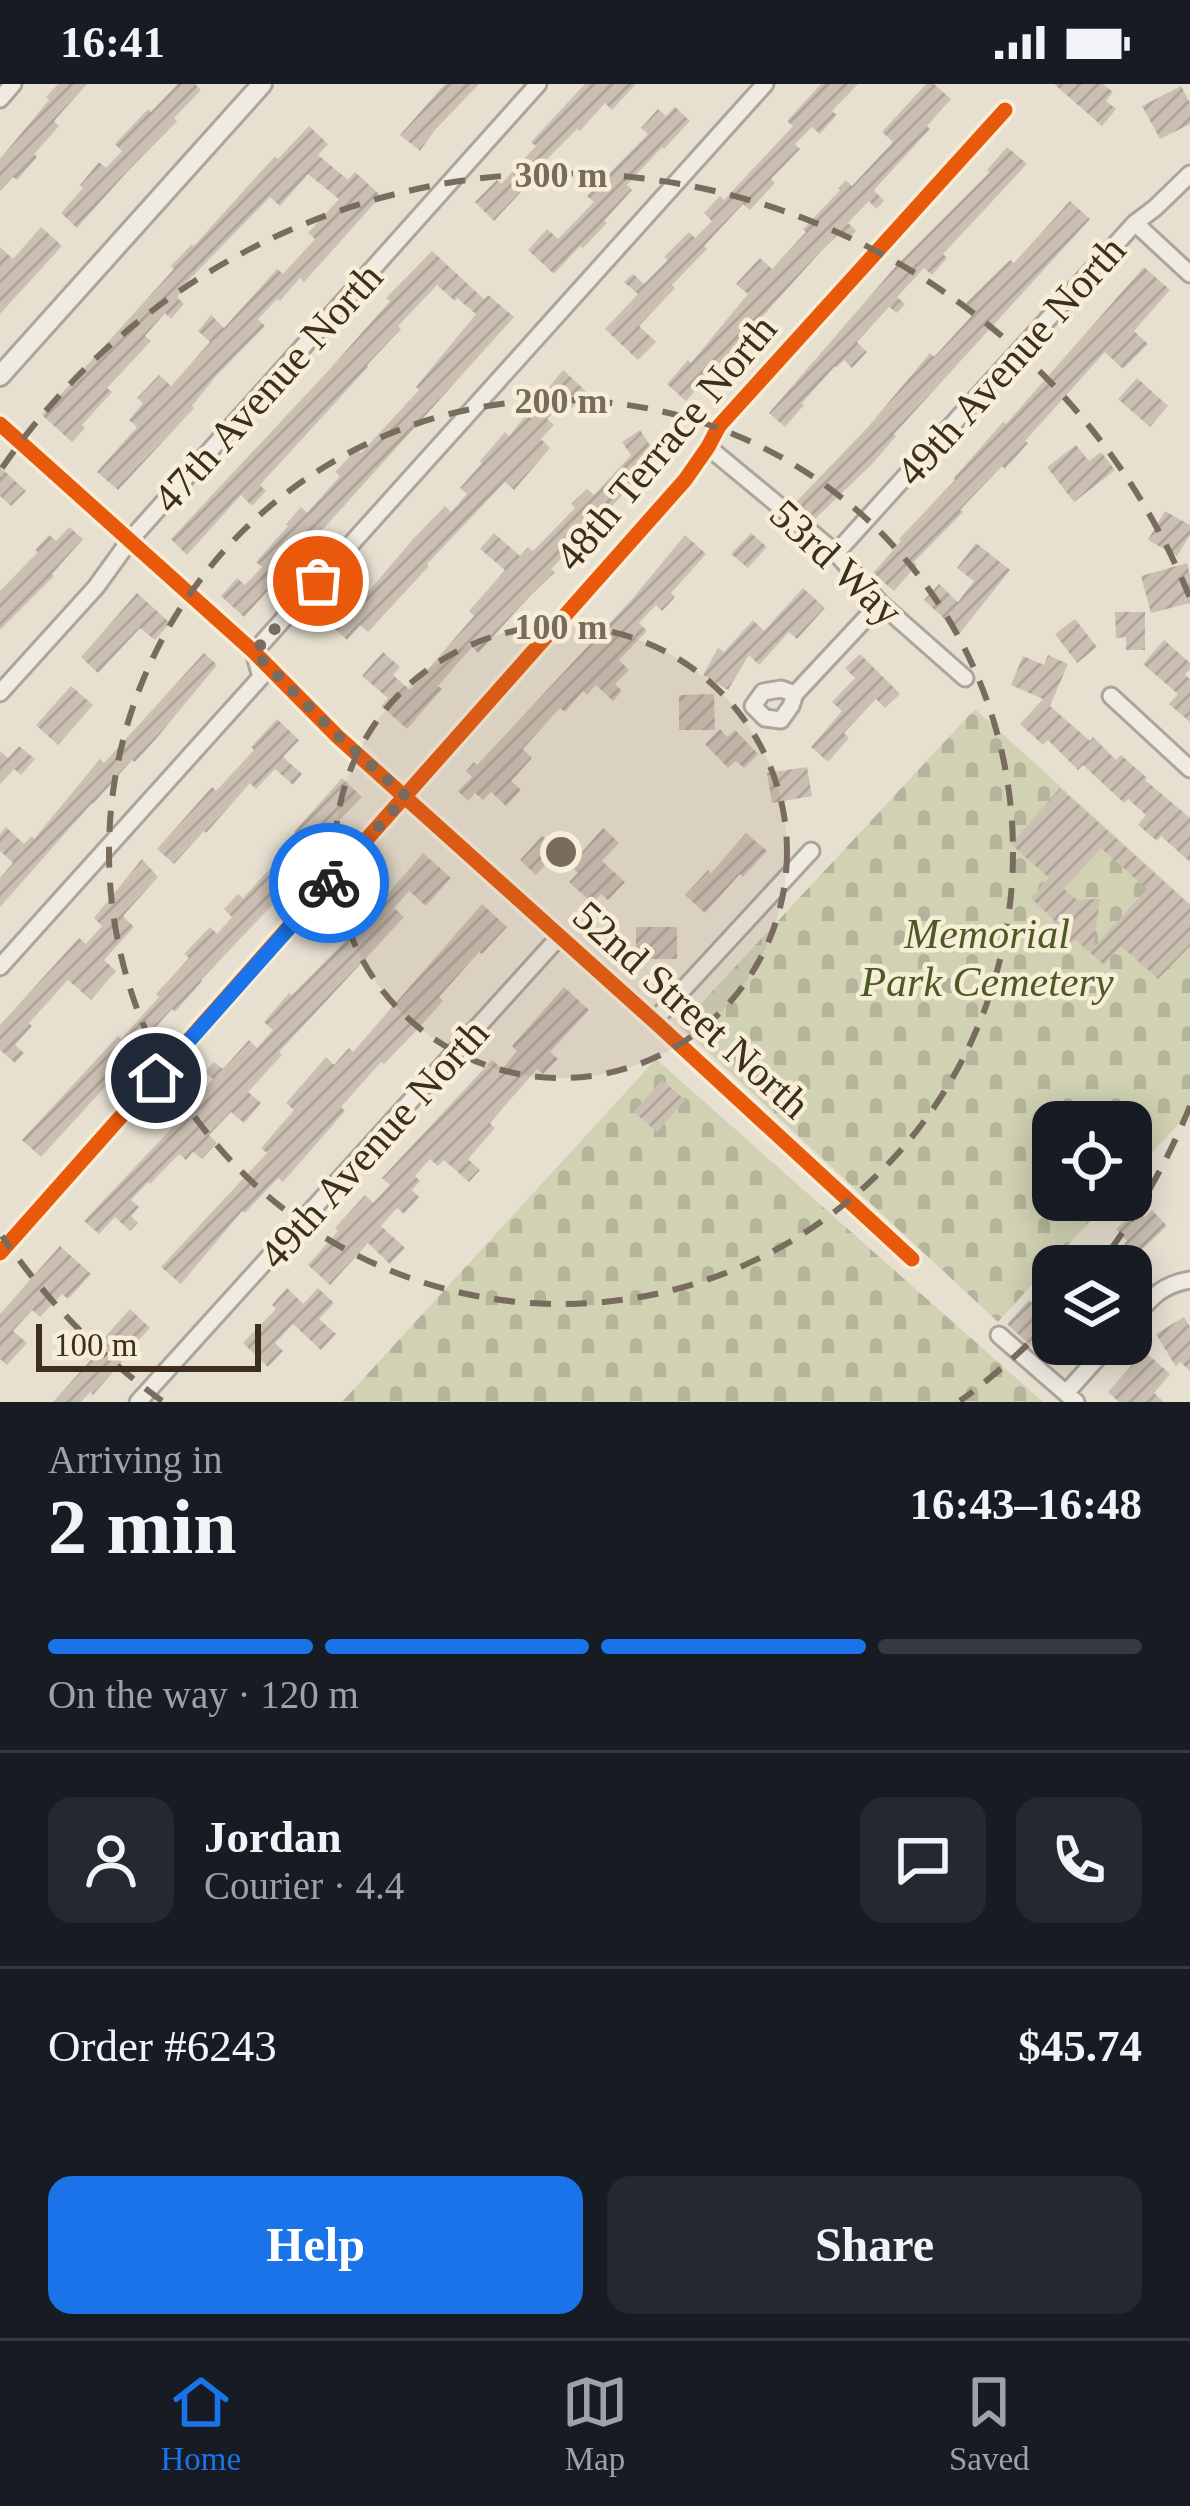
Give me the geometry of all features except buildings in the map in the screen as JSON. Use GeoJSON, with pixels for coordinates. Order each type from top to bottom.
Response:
{"type":"FeatureCollection","features":[{"type":"Feature","properties":{"kind":"street"},"geometry":{"type":"LineString","coordinates":[[0,99],[14,84]]}},
{"type":"Feature","properties":{"kind":"street"},"geometry":{"type":"LineString","coordinates":[[0,376],[262,84]]}},
{"type":"Feature","properties":{"kind":"street","name":"47th Avenue North"},"geometry":{"type":"LineString","coordinates":[[0,693],[538,84]]}},
{"type":"Feature","properties":{"kind":"street"},"geometry":{"type":"LineString","coordinates":[[0,968],[261,677],[254,652],[766,84]]}},
{"type":"Feature","properties":{"kind":"street","name":"48th Terrace North"},"geometry":{"type":"LineString","coordinates":[[0,1253],[685,480],[719,426],[1005,110]]}},
{"type":"Feature","properties":{"kind":"street","name":"49th Avenue North"},"geometry":{"type":"LineString","coordinates":[[836,553],[1135,223],[1190,173]]}},
{"type":"Feature","properties":{"kind":"street"},"geometry":{"type":"LineString","coordinates":[[1135,223],[1190,274]]}},
{"type":"Feature","properties":{"kind":"street","name":"52nd Street North"},"geometry":{"type":"LineString","coordinates":[[0,424],[912,1258]]}},
{"type":"Feature","properties":{"kind":"street","name":"53rd Way"},"geometry":{"type":"LineString","coordinates":[[708,447],[836,553],[880,603],[965,678]]}},
{"type":"Feature","properties":{"kind":"street"},"geometry":{"type":"LineString","coordinates":[[795,694],[880,603]]}},
{"type":"Feature","properties":{"kind":"street"},"geometry":{"type":"LineString","coordinates":[[1111,696],[1190,769]]}},
{"type":"Feature","properties":{"kind":"street"},"geometry":{"type":"LineString","coordinates":[[654,1021],[811,851]]}},
{"type":"Feature","properties":{"kind":"street","name":"49th Avenue North"},"geometry":{"type":"LineString","coordinates":[[138,1402],[559,937]]}},
{"type":"Feature","properties":{"kind":"street"},"geometry":{"type":"LineString","coordinates":[[1152,1298],[1171,1283],[1190,1280]]}},
{"type":"Feature","properties":{"kind":"street"},"geometry":{"type":"LineString","coordinates":[[999,1335],[1071,1397],[1095,1365]]}},
{"type":"Feature","properties":{"kind":"green space","name":"Memorial Park Cemetery"},"geometry":{"type":"Polygon","coordinates":[[[975,709],[1190,904],[1190,1111],[1152,1153],[1152,1101],[1032,1101],[1032,1221],[1090,1221],[1068,1245],[1032,1245],[1032,1285],[998,1322],[680,1026],[975,709]]]}},
{"type":"Feature","properties":{"kind":"green space"},"geometry":{"type":"Polygon","coordinates":[[[656,1059],[1043,1402],[342,1402],[656,1059]]]}},
{"type":"Feature","properties":{"kind":"cycle path"},"geometry":{"type":"LineString","coordinates":[[0,1253],[685,480],[719,426],[1005,110]]}},
{"type":"Feature","properties":{"kind":"cycle path"},"geometry":{"type":"LineString","coordinates":[[0,424],[912,1259]]}},
{"type":"Feature","properties":{"kind":"way so far"},"geometry":{"type":"LineString","coordinates":[[318,581],[254,652],[406,796],[329,883]]}},
{"type":"Feature","properties":{"kind":"route"},"geometry":{"type":"LineString","coordinates":[[156,1078],[329,883]]}}]}
